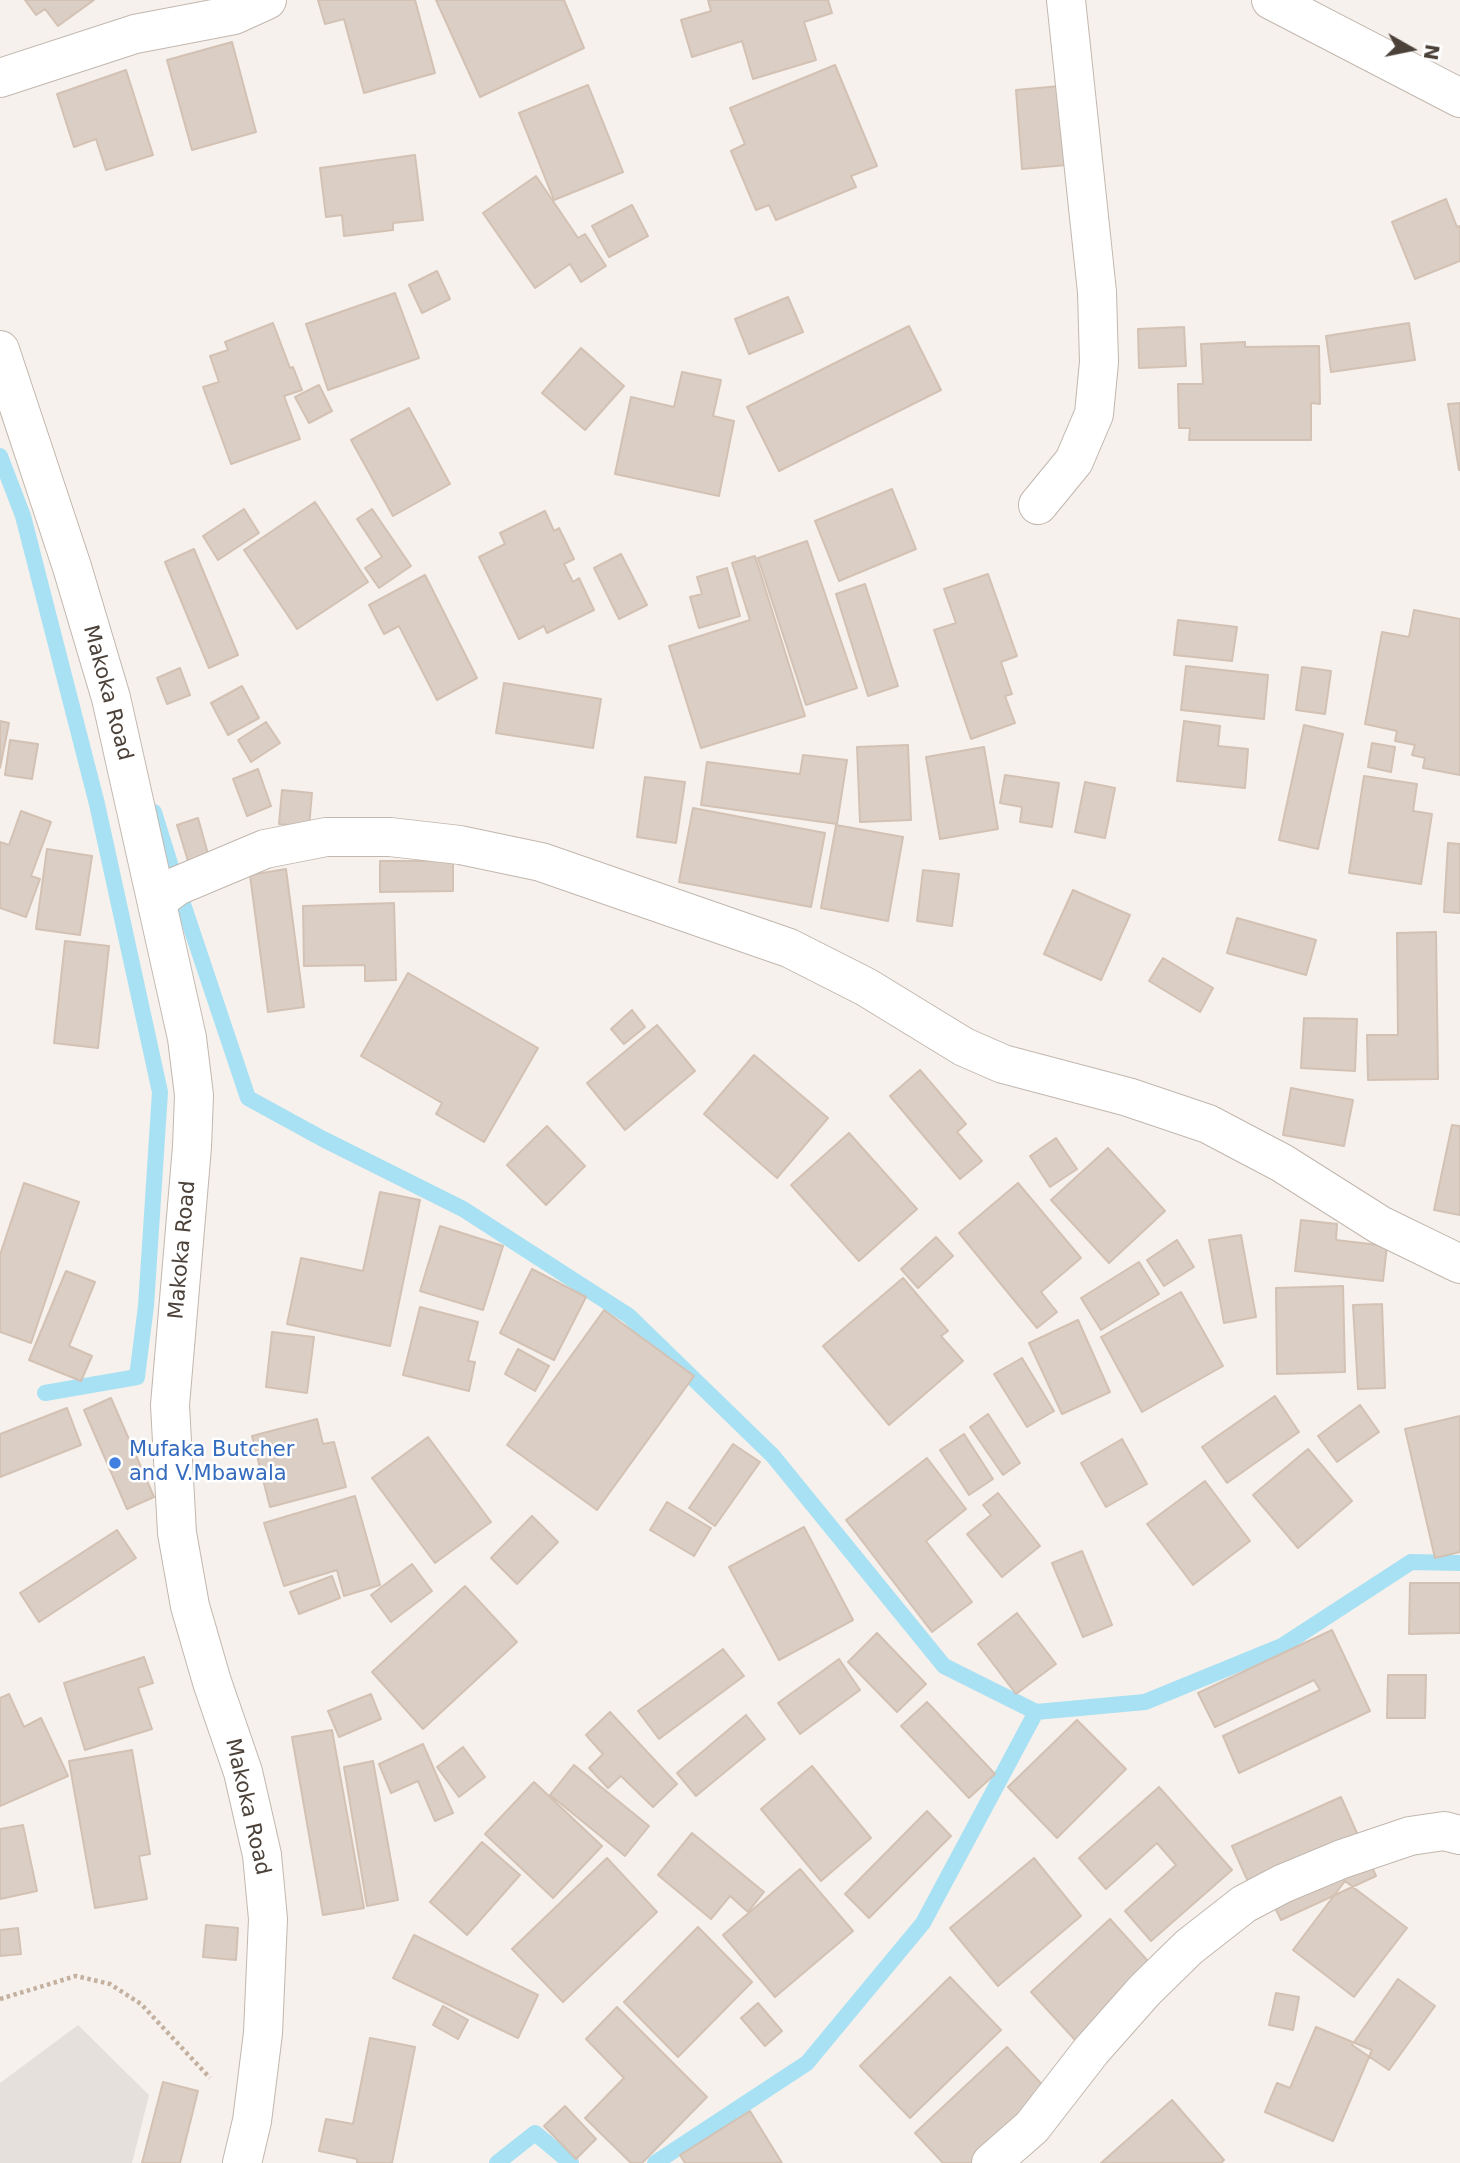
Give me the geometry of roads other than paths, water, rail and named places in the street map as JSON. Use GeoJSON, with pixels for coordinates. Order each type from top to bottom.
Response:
{"type":"FeatureCollection","features":[{"type":"Feature","properties":{"kind":"street"},"geometry":{"type":"LineString","coordinates":[[0,78],[135,34],[234,15],[267,0]]}},
{"type":"Feature","properties":{"kind":"street"},"geometry":{"type":"LineString","coordinates":[[1038,505],[1074,461],[1094,414],[1099,362],[1097,292],[1066,0]]}},
{"type":"Feature","properties":{"kind":"street"},"geometry":{"type":"LineString","coordinates":[[1271,0],[1460,98]]}},
{"type":"Feature","properties":{"kind":"street","name":"Makoka Road"},"geometry":{"type":"LineString","coordinates":[[0,349],[72,567],[111,698],[187,1038],[194,1095],[192,1147],[170,1405],[177,1533],[190,1606],[212,1682],[243,1772],[262,1855],[268,1919],[263,2033],[252,2121],[242,2163]]}},
{"type":"Feature","properties":{"kind":"street"},"geometry":{"type":"LineString","coordinates":[[157,901],[177,886],[265,849],[326,837],[390,837],[460,845],[541,863],[789,948],[866,987],[964,1046],[1003,1064],[1128,1097],[1208,1124],[1282,1163],[1380,1225],[1460,1264]]}},
{"type":"Feature","properties":{"kind":"street"},"geometry":{"type":"LineString","coordinates":[[991,2163],[1032,2127],[1091,2051],[1145,1990],[1189,1947],[1244,1903],[1342,1859],[1410,1836],[1444,1831],[1460,1835]]}},
{"type":"Feature","properties":{"kind":"waterway"},"geometry":{"type":"LineString","coordinates":[[0,456],[23,516],[97,804],[160,1092],[146,1306],[137,1377],[45,1393]]}},
{"type":"Feature","properties":{"kind":"waterway"},"geometry":{"type":"LineString","coordinates":[[154,812],[248,1098],[463,1209],[629,1316],[773,1456],[944,1666],[1036,1712],[1145,1702],[1282,1646],[1411,1562],[1460,1563]]}},
{"type":"Feature","properties":{"kind":"waterway"},"geometry":{"type":"LineString","coordinates":[[655,2163],[807,2063],[923,1923],[1036,1712]]}},
{"type":"Feature","properties":{"kind":"waterway"},"geometry":{"type":"LineString","coordinates":[[497,2163],[535,2133],[571,2163]]}},
{"type":"Feature","properties":{"kind":"place","name":"Mufaka Butcher and V.Mbawala"},"geometry":{"type":"Point","coordinates":[115,1463]}}]}
